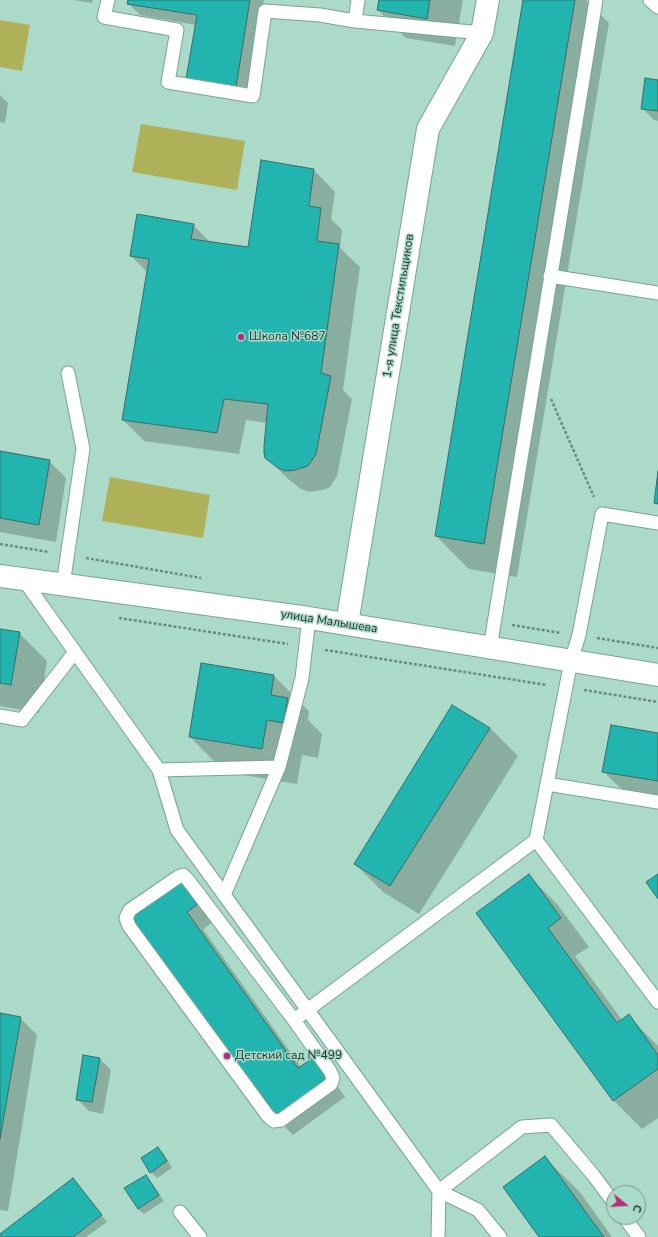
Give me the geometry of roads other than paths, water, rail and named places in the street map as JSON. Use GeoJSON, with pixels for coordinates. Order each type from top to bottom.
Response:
{"type":"FeatureCollection","features":[{"type":"Feature","properties":{"kind":"street","name":"1-я улица Текстильщиков"},"geometry":{"type":"LineString","coordinates":[[346,624],[428,129],[482,33],[488,0]]}},
{"type":"Feature","properties":{"kind":"street","name":"улица Малышева"},"geometry":{"type":"LineString","coordinates":[[0,576],[309,618],[658,675]]}},
{"type":"Feature","properties":{"kind":"lane"},"geometry":{"type":"LineString","coordinates":[[108,0],[104,17],[177,30],[168,82],[252,96],[265,11],[320,15],[355,21],[482,33]]}},
{"type":"Feature","properties":{"kind":"lane"},"geometry":{"type":"LineString","coordinates":[[355,21],[358,0]]}},
{"type":"Feature","properties":{"kind":"lane"},"geometry":{"type":"LineString","coordinates":[[490,648],[596,0]]}},
{"type":"Feature","properties":{"kind":"lane"},"geometry":{"type":"LineString","coordinates":[[650,0],[658,7]]}},
{"type":"Feature","properties":{"kind":"lane"},"geometry":{"type":"LineString","coordinates":[[550,276],[658,293]]}},
{"type":"Feature","properties":{"kind":"lane"},"geometry":{"type":"LineString","coordinates":[[63,585],[83,449],[68,373]]}},
{"type":"Feature","properties":{"kind":"lane"},"geometry":{"type":"LineString","coordinates":[[294,1020],[536,840],[571,661],[579,635],[602,514],[658,523]]}},
{"type":"Feature","properties":{"kind":"lane"},"geometry":{"type":"LineString","coordinates":[[23,579],[159,770],[177,830],[224,895],[439,1191],[478,1210],[500,1237]]}},
{"type":"Feature","properties":{"kind":"lane"},"geometry":{"type":"LineString","coordinates":[[224,895],[279,767],[302,678],[309,618]]}},
{"type":"Feature","properties":{"kind":"lane"},"geometry":{"type":"LineString","coordinates":[[0,716],[22,720],[75,652]]}},
{"type":"Feature","properties":{"kind":"lane"},"geometry":{"type":"LineString","coordinates":[[159,770],[279,767]]}},
{"type":"Feature","properties":{"kind":"lane"},"geometry":{"type":"LineString","coordinates":[[547,784],[658,802]]}},
{"type":"Feature","properties":{"kind":"lane"},"geometry":{"type":"LineString","coordinates":[[536,840],[658,1002]]}},
{"type":"Feature","properties":{"kind":"lane"},"geometry":{"type":"LineString","coordinates":[[183,875],[294,1020],[330,1071],[333,1078],[331,1084],[287,1116],[280,1120],[274,1121],[268,1116],[129,926],[126,918],[130,910],[183,875]]}},
{"type":"Feature","properties":{"kind":"lane"},"geometry":{"type":"LineString","coordinates":[[439,1191],[522,1127],[551,1125],[606,1192]]}},
{"type":"Feature","properties":{"kind":"lane"},"geometry":{"type":"LineString","coordinates":[[438,1237],[439,1191]]}},
{"type":"Feature","properties":{"kind":"lane"},"geometry":{"type":"LineString","coordinates":[[180,1212],[200,1237]]}},
{"type":"Feature","properties":{"kind":"lane"},"geometry":{"type":"LineString","coordinates":[[630,1225],[639,1237]]}},
{"type":"Feature","properties":{"kind":"place","name":"Школа №687"},"geometry":{"type":"Point","coordinates":[241,337]}},
{"type":"Feature","properties":{"kind":"place","name":"Детский сад №499"},"geometry":{"type":"Point","coordinates":[227,1056]}}]}
